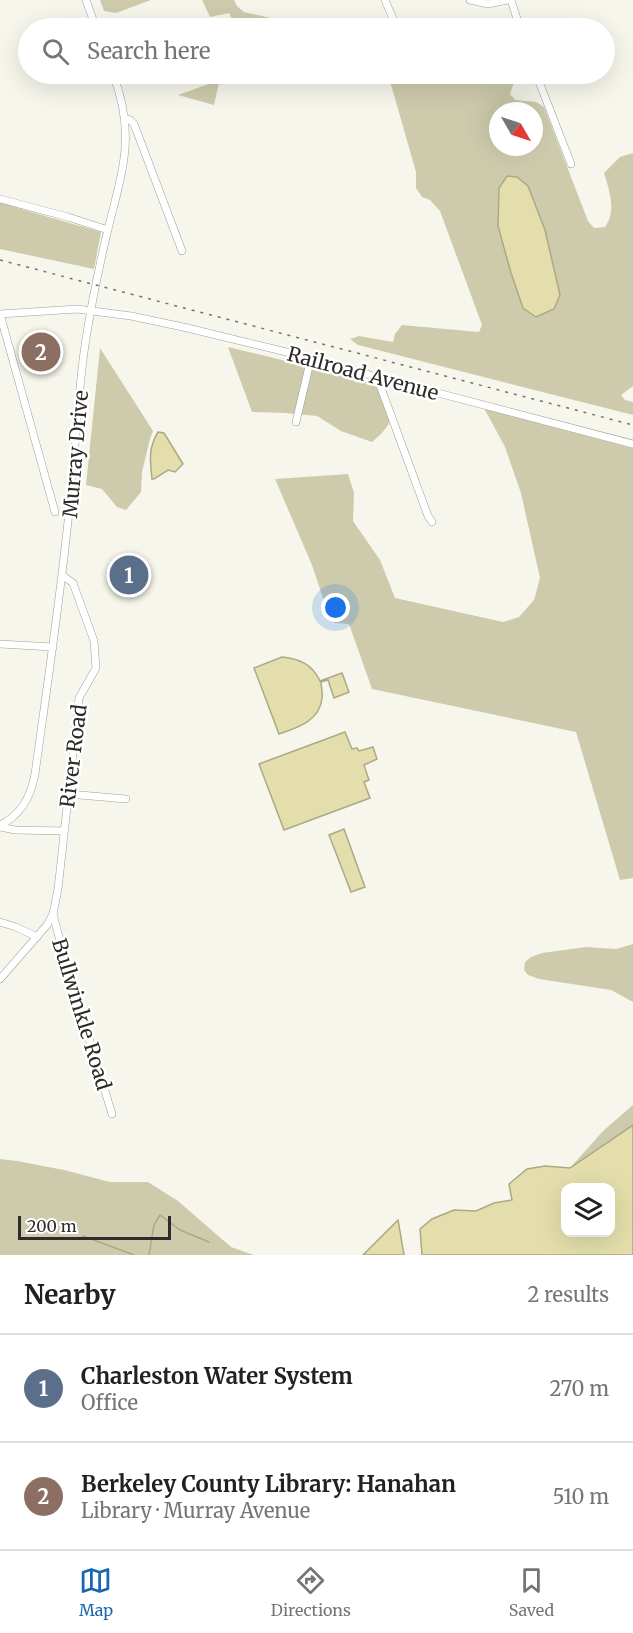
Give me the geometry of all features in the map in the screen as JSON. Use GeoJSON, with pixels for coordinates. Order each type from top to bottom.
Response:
{"type":"FeatureCollection","features":[{"type":"Feature","properties":{"kind":"street"},"geometry":{"type":"LineString","coordinates":[[86,0],[92,18]]}},
{"type":"Feature","properties":{"kind":"street"},"geometry":{"type":"LineString","coordinates":[[385,0],[393,18]]}},
{"type":"Feature","properties":{"kind":"street"},"geometry":{"type":"LineString","coordinates":[[470,0],[488,4],[509,0],[516,18]]}},
{"type":"Feature","properties":{"kind":"street","name":"Murray Drive"},"geometry":{"type":"LineString","coordinates":[[0,826],[20,810],[32,789],[63,576],[85,345],[108,230],[124,167],[125,118],[117,84]]}},
{"type":"Feature","properties":{"kind":"street"},"geometry":{"type":"LineString","coordinates":[[540,84],[571,164]]}},
{"type":"Feature","properties":{"kind":"street"},"geometry":{"type":"LineString","coordinates":[[125,118],[134,124],[182,251]]}},
{"type":"Feature","properties":{"kind":"street"},"geometry":{"type":"LineString","coordinates":[[0,199],[108,230]]}},
{"type":"Feature","properties":{"kind":"street","name":"Railroad Avenue"},"geometry":{"type":"LineString","coordinates":[[0,314],[53,310],[91,311],[131,316],[311,358],[633,444]]}},
{"type":"Feature","properties":{"kind":"street"},"geometry":{"type":"LineString","coordinates":[[0,314],[55,512]]}},
{"type":"Feature","properties":{"kind":"street"},"geometry":{"type":"LineString","coordinates":[[296,422],[311,358]]}},
{"type":"Feature","properties":{"kind":"street"},"geometry":{"type":"LineString","coordinates":[[377,377],[432,522]]}},
{"type":"Feature","properties":{"kind":"street","name":"River Road"},"geometry":{"type":"LineString","coordinates":[[53,914],[58,889],[79,698],[96,668],[94,641],[84,612],[73,583],[63,576]]}},
{"type":"Feature","properties":{"kind":"street"},"geometry":{"type":"LineString","coordinates":[[0,644],[52,647]]}},
{"type":"Feature","properties":{"kind":"street"},"geometry":{"type":"LineString","coordinates":[[68,794],[126,799]]}},
{"type":"Feature","properties":{"kind":"street"},"geometry":{"type":"LineString","coordinates":[[0,826],[15,830],[64,831]]}},
{"type":"Feature","properties":{"kind":"street"},"geometry":{"type":"LineString","coordinates":[[0,979],[47,925],[53,914]]}},
{"type":"Feature","properties":{"kind":"street","name":"Bullwinkle Road"},"geometry":{"type":"LineString","coordinates":[[53,914],[112,1114]]}},
{"type":"Feature","properties":{"kind":"street"},"geometry":{"type":"LineString","coordinates":[[0,923],[16,927],[37,937]]}},
{"type":"Feature","properties":{"kind":"shaded area"},"geometry":{"type":"Polygon","coordinates":[[[100,0],[151,0],[116,13],[104,11],[100,0]]]}},
{"type":"Feature","properties":{"kind":"shaded area"},"geometry":{"type":"Polygon","coordinates":[[[202,0],[234,0],[244,12],[271,18],[232,18],[229,13],[210,17],[202,0]]]}},
{"type":"Feature","properties":{"kind":"shaded area"},"geometry":{"type":"Polygon","coordinates":[[[208,84],[219,84],[214,105],[178,95],[208,84]]]}},
{"type":"Feature","properties":{"kind":"shaded area"},"geometry":{"type":"Polygon","coordinates":[[[391,84],[513,84],[510,94],[515,100],[536,102],[489,102],[489,156],[543,156],[544,107],[588,221],[594,228],[605,227],[611,214],[611,200],[604,173],[620,157],[633,153],[633,386],[621,395],[625,400],[633,402],[633,415],[358,345],[350,339],[359,336],[393,342],[395,334],[402,325],[479,332],[482,325],[440,211],[430,200],[422,197],[416,188],[416,172],[391,84]]]}},
{"type":"Feature","properties":{"kind":"shaded area"},"geometry":{"type":"Polygon","coordinates":[[[507,176],[517,177],[528,186],[545,230],[560,295],[554,309],[536,317],[523,308],[498,226],[499,188],[507,176]]]}},
{"type":"Feature","properties":{"kind":"shaded area"},"geometry":{"type":"Polygon","coordinates":[[[0,203],[101,232],[94,269],[0,249],[0,203]]]}},
{"type":"Feature","properties":{"kind":"shaded area"},"geometry":{"type":"Polygon","coordinates":[[[228,347],[374,382],[390,421],[385,430],[372,442],[341,431],[317,416],[252,412],[228,347]]]}},
{"type":"Feature","properties":{"kind":"shaded area"},"geometry":{"type":"Polygon","coordinates":[[[100,348],[153,431],[142,472],[141,492],[126,510],[117,507],[102,489],[86,485],[100,348]]]}},
{"type":"Feature","properties":{"kind":"shaded area"},"geometry":{"type":"Polygon","coordinates":[[[484,408],[633,448],[633,878],[620,880],[576,732],[372,689],[349,624],[335,623],[330,619],[312,565],[275,479],[348,474],[354,493],[353,521],[380,560],[395,598],[503,622],[519,617],[534,600],[540,578],[521,493],[505,447],[484,408]]]}},
{"type":"Feature","properties":{"kind":"shaded area"},"geometry":{"type":"Polygon","coordinates":[[[158,432],[164,433],[183,464],[175,472],[168,470],[152,479],[151,449],[158,432]]]}},
{"type":"Feature","properties":{"kind":"shaded area"},"geometry":{"type":"Polygon","coordinates":[[[282,657],[305,663],[320,681],[342,673],[349,692],[334,698],[328,680],[321,682],[322,698],[317,712],[306,722],[279,734],[254,668],[282,657]]]}},
{"type":"Feature","properties":{"kind":"shaded area"},"geometry":{"type":"Polygon","coordinates":[[[345,732],[352,749],[357,748],[359,751],[373,747],[377,759],[364,765],[369,780],[364,782],[370,798],[284,830],[259,764],[345,732]]]}},
{"type":"Feature","properties":{"kind":"shaded area"},"geometry":{"type":"Polygon","coordinates":[[[344,829],[365,887],[351,892],[329,835],[344,829]]]}},
{"type":"Feature","properties":{"kind":"shaded area"},"geometry":{"type":"Polygon","coordinates":[[[633,944],[633,1002],[611,990],[539,979],[528,975],[524,970],[525,962],[542,953],[586,947],[616,949],[633,944]]]}},
{"type":"Feature","properties":{"kind":"shaded area"},"geometry":{"type":"Polygon","coordinates":[[[633,1105],[633,1125],[570,1168],[603,1131],[633,1105]]]}},
{"type":"Feature","properties":{"kind":"shaded area"},"geometry":{"type":"Polygon","coordinates":[[[633,1125],[633,1255],[422,1255],[420,1229],[432,1219],[454,1210],[476,1211],[494,1203],[512,1200],[509,1184],[527,1169],[545,1166],[570,1168],[633,1125]]]}},
{"type":"Feature","properties":{"kind":"shaded area"},"geometry":{"type":"Polygon","coordinates":[[[0,1159],[64,1170],[110,1182],[148,1182],[178,1201],[231,1247],[254,1255],[0,1255],[0,1159]]]}},
{"type":"Feature","properties":{"kind":"shaded area"},"geometry":{"type":"Polygon","coordinates":[[[398,1220],[404,1255],[363,1255],[398,1220]]]}},
{"type":"Feature","properties":{"kind":"waterway"},"geometry":{"type":"LineString","coordinates":[[149,1255],[154,1225],[160,1215],[180,1230],[209,1242]]}},
{"type":"Feature","properties":{"kind":"waterway"},"geometry":{"type":"LineString","coordinates":[[83,1236],[134,1255]]}},
{"type":"Feature","properties":{"kind":"railway"},"geometry":{"type":"LineString","coordinates":[[0,260],[633,425]]}},
{"type":"Feature","properties":{"kind":"place","name":"Berkeley County Library: Hanahan"},"geometry":{"type":"Point","coordinates":[41,352]}},
{"type":"Feature","properties":{"kind":"place","name":"Charleston Water System"},"geometry":{"type":"Point","coordinates":[129,575]}}]}
